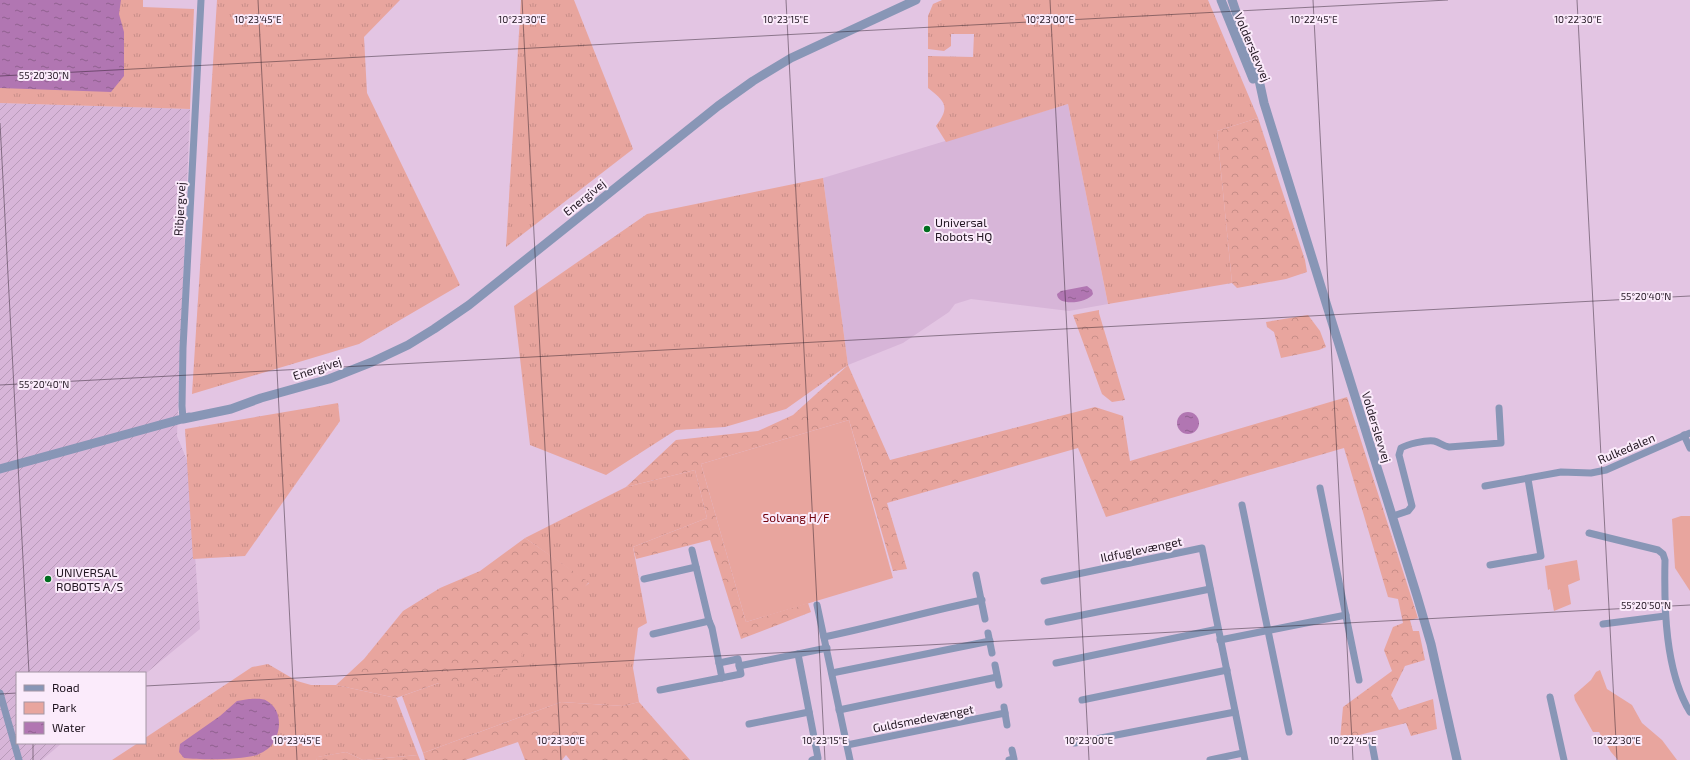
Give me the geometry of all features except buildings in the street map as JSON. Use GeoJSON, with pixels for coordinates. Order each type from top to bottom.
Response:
{"type":"FeatureCollection","features":[{"type":"Feature","properties":{"kind":"street","name":"Ribjergvej"},"geometry":{"type":"LineString","coordinates":[[184,419],[182,406],[183,348],[201,0]]}},
{"type":"Feature","properties":{"kind":"street","name":"Energivej"},"geometry":{"type":"LineString","coordinates":[[0,469],[184,419],[231,409],[261,398],[329,379],[372,362],[408,344],[434,329],[469,305],[718,106],[753,81],[791,58],[916,0]]}},
{"type":"Feature","properties":{"kind":"street","name":"Volderslevvej"},"geometry":{"type":"LineString","coordinates":[[1221,0],[1264,103]]}},
{"type":"Feature","properties":{"kind":"street"},"geometry":{"type":"LineString","coordinates":[[1228,0],[1239,21]]}},
{"type":"Feature","properties":{"kind":"street","name":"Volderslevvej"},"geometry":{"type":"LineString","coordinates":[[1232,0],[1259,80],[1264,103],[1393,516],[1431,644],[1457,760]]}},
{"type":"Feature","properties":{"kind":"street"},"geometry":{"type":"LineString","coordinates":[[1393,516],[1408,511],[1412,506],[1399,454],[1401,448],[1435,441],[1442,446],[1449,447],[1501,443],[1499,408]]}},
{"type":"Feature","properties":{"kind":"street","name":"Rulkedalen"},"geometry":{"type":"LineString","coordinates":[[1485,486],[1561,472],[1591,474],[1606,470],[1687,434],[1690,448]]}},
{"type":"Feature","properties":{"kind":"street"},"geometry":{"type":"LineString","coordinates":[[1490,564],[1541,556],[1528,479]]}},
{"type":"Feature","properties":{"kind":"street"},"geometry":{"type":"LineString","coordinates":[[1320,488],[1359,680]]}},
{"type":"Feature","properties":{"kind":"street"},"geometry":{"type":"LineString","coordinates":[[1242,506],[1289,732]]}},
{"type":"Feature","properties":{"kind":"street"},"geometry":{"type":"LineString","coordinates":[[1588,533],[1658,550],[1663,554],[1665,560],[1665,616],[1670,650],[1678,683],[1690,712]]}},
{"type":"Feature","properties":{"kind":"street","name":"Ildfuglevænget"},"geometry":{"type":"LineString","coordinates":[[1044,580],[1202,548],[1244,757],[1210,760]]}},
{"type":"Feature","properties":{"kind":"street"},"geometry":{"type":"LineString","coordinates":[[692,550],[709,622],[712,628],[722,678]]}},
{"type":"Feature","properties":{"kind":"street"},"geometry":{"type":"LineString","coordinates":[[644,579],[696,567]]}},
{"type":"Feature","properties":{"kind":"street"},"geometry":{"type":"LineString","coordinates":[[976,575],[985,618]]}},
{"type":"Feature","properties":{"kind":"street"},"geometry":{"type":"LineString","coordinates":[[1048,622],[1210,589]]}},
{"type":"Feature","properties":{"kind":"street"},"geometry":{"type":"LineString","coordinates":[[824,637],[982,600]]}},
{"type":"Feature","properties":{"kind":"street"},"geometry":{"type":"LineString","coordinates":[[817,605],[850,760]]}},
{"type":"Feature","properties":{"kind":"street"},"geometry":{"type":"LineString","coordinates":[[1220,640],[1346,614]]}},
{"type":"Feature","properties":{"kind":"street"},"geometry":{"type":"LineString","coordinates":[[1603,624],[1665,616]]}},
{"type":"Feature","properties":{"kind":"street"},"geometry":{"type":"LineString","coordinates":[[653,634],[709,622]]}},
{"type":"Feature","properties":{"kind":"street"},"geometry":{"type":"LineString","coordinates":[[1056,663],[1218,629]]}},
{"type":"Feature","properties":{"kind":"street"},"geometry":{"type":"LineString","coordinates":[[988,633],[992,653]]}},
{"type":"Feature","properties":{"kind":"street"},"geometry":{"type":"LineString","coordinates":[[832,673],[990,641]]}},
{"type":"Feature","properties":{"kind":"street"},"geometry":{"type":"LineString","coordinates":[[739,666],[827,648]]}},
{"type":"Feature","properties":{"kind":"street"},"geometry":{"type":"LineString","coordinates":[[798,654],[818,758],[812,760]]}},
{"type":"Feature","properties":{"kind":"street"},"geometry":{"type":"LineString","coordinates":[[660,690],[741,674],[738,659],[719,662]]}},
{"type":"Feature","properties":{"kind":"street","name":"Guldsmedevænget"},"geometry":{"type":"LineString","coordinates":[[839,710],[998,681],[995,665]]}},
{"type":"Feature","properties":{"kind":"street"},"geometry":{"type":"LineString","coordinates":[[1082,700],[1226,670]]}},
{"type":"Feature","properties":{"kind":"street"},"geometry":{"type":"LineString","coordinates":[[1,697],[19,760]]}},
{"type":"Feature","properties":{"kind":"street"},"geometry":{"type":"LineString","coordinates":[[1550,697],[1564,760]]}},
{"type":"Feature","properties":{"kind":"street","name":"Guldsmedevænget"},"geometry":{"type":"LineString","coordinates":[[847,745],[1004,710],[1007,725]]}},
{"type":"Feature","properties":{"kind":"street"},"geometry":{"type":"LineString","coordinates":[[750,724],[809,712]]}},
{"type":"Feature","properties":{"kind":"street"},"geometry":{"type":"LineString","coordinates":[[1075,743],[1235,712]]}},
{"type":"Feature","properties":{"kind":"street"},"geometry":{"type":"LineString","coordinates":[[1372,744],[1375,760]]}},
{"type":"Feature","properties":{"kind":"street"},"geometry":{"type":"LineString","coordinates":[[1010,760],[1014,759],[1012,750]]}},
{"type":"Feature","properties":{"kind":"shaded area"},"geometry":{"type":"Polygon","coordinates":[[[0,103],[190,109],[177,436],[189,465],[200,629],[146,673],[16,672],[16,744],[61,744],[42,760],[0,760],[0,103]]]}},
{"type":"Feature","properties":{"kind":"shaded area"},"geometry":{"type":"Polygon","coordinates":[[[1068,104],[1108,304],[1069,311],[971,299],[955,304],[949,312],[903,343],[848,365],[823,178],[1068,104]]]}},
{"type":"Feature","properties":{"kind":"green space"},"geometry":{"type":"Polygon","coordinates":[[[0,0],[143,0],[143,7],[194,9],[190,109],[0,103],[0,0]]]}},
{"type":"Feature","properties":{"kind":"green space"},"geometry":{"type":"Polygon","coordinates":[[[217,0],[400,0],[364,37],[367,93],[460,285],[359,344],[192,394],[217,0]]]}},
{"type":"Feature","properties":{"kind":"green space"},"geometry":{"type":"Polygon","coordinates":[[[521,0],[574,0],[633,149],[506,247],[521,0]]]}},
{"type":"Feature","properties":{"kind":"green space"},"geometry":{"type":"Polygon","coordinates":[[[942,0],[1208,0],[1258,118],[1217,131],[1232,283],[1108,304],[1068,104],[946,142],[936,126],[943,114],[944,105],[939,97],[928,88],[928,56],[973,57],[974,34],[951,34],[951,46],[944,51],[928,49],[928,16],[933,4],[942,0]]]}},
{"type":"Feature","properties":{"kind":"green space"},"geometry":{"type":"Polygon","coordinates":[[[1258,118],[1305,260],[1307,272],[1286,279],[1237,288],[1232,283],[1217,131],[1258,118]]]}},
{"type":"Feature","properties":{"kind":"green space"},"geometry":{"type":"Polygon","coordinates":[[[823,178],[848,365],[786,409],[725,427],[676,430],[606,475],[530,445],[514,306],[647,214],[823,178]]]}},
{"type":"Feature","properties":{"kind":"green space"},"geometry":{"type":"Polygon","coordinates":[[[1099,310],[1125,400],[1112,402],[1102,394],[1073,315],[1099,310]]]}},
{"type":"Feature","properties":{"kind":"green space"},"geometry":{"type":"Polygon","coordinates":[[[1308,315],[1320,331],[1326,347],[1319,350],[1281,358],[1274,332],[1267,327],[1266,322],[1308,315]]]}},
{"type":"Feature","properties":{"kind":"green space"},"geometry":{"type":"Polygon","coordinates":[[[848,365],[890,460],[1095,407],[1123,416],[1130,461],[1347,397],[1418,618],[1410,620],[1413,631],[1419,631],[1425,660],[1405,666],[1391,695],[1399,710],[1433,699],[1437,729],[1411,736],[1406,723],[1340,740],[1343,707],[1392,671],[1384,650],[1393,627],[1403,623],[1398,599],[1388,597],[1344,448],[1106,517],[1078,448],[887,503],[907,569],[893,571],[849,420],[701,464],[746,622],[808,603],[811,612],[741,639],[710,540],[636,559],[633,547],[707,518],[695,470],[626,487],[676,440],[758,431],[793,415],[848,365]]]}},
{"type":"Feature","properties":{"kind":"green space"},"geometry":{"type":"Polygon","coordinates":[[[338,403],[340,421],[245,556],[193,559],[185,429],[338,403]]]}},
{"type":"Feature","properties":{"kind":"green space","name":"Solvang H/F"},"geometry":{"type":"Polygon","coordinates":[[[849,420],[893,578],[746,622],[701,464],[849,420]]]}},
{"type":"Feature","properties":{"kind":"green space"},"geometry":{"type":"Polygon","coordinates":[[[695,470],[707,518],[633,547],[647,623],[638,628],[633,668],[639,702],[623,706],[561,702],[423,753],[402,696],[439,683],[475,683],[525,635],[589,583],[525,538],[626,487],[695,470]]]}},
{"type":"Feature","properties":{"kind":"green space"},"geometry":{"type":"Polygon","coordinates":[[[1681,516],[1690,516],[1690,591],[1675,568],[1672,519],[1681,516]]]}},
{"type":"Feature","properties":{"kind":"green space"},"geometry":{"type":"Polygon","coordinates":[[[525,538],[589,582],[547,632],[525,635],[520,665],[475,683],[439,683],[396,698],[336,685],[364,659],[403,611],[440,588],[480,571],[525,538]]]}},
{"type":"Feature","properties":{"kind":"green space"},"geometry":{"type":"Polygon","coordinates":[[[1577,560],[1580,580],[1568,585],[1571,604],[1554,611],[1550,589],[1548,590],[1545,566],[1577,560]]]}},
{"type":"Feature","properties":{"kind":"green space"},"geometry":{"type":"Polygon","coordinates":[[[268,664],[297,681],[311,685],[336,685],[396,698],[418,755],[363,760],[346,752],[318,757],[316,760],[112,760],[136,744],[146,744],[146,737],[252,667],[268,664]]]}},
{"type":"Feature","properties":{"kind":"green space"},"geometry":{"type":"Polygon","coordinates":[[[1600,670],[1607,689],[1632,705],[1642,723],[1662,740],[1677,760],[1618,760],[1611,752],[1599,732],[1593,732],[1575,700],[1574,695],[1591,680],[1596,672],[1600,670]]]}},
{"type":"Feature","properties":{"kind":"green space"},"geometry":{"type":"Polygon","coordinates":[[[561,702],[623,706],[639,702],[690,760],[570,760],[566,755],[562,760],[525,760],[518,742],[465,760],[425,760],[423,753],[561,702]]]}},
{"type":"Feature","properties":{"kind":"green space"},"geometry":{"type":"Polygon","coordinates":[[[346,752],[363,760],[316,760],[317,757],[346,752]]]}},
{"type":"Feature","properties":{"kind":"green space"},"geometry":{"type":"Polygon","coordinates":[[[418,755],[420,760],[363,760],[418,755]]]}},
{"type":"Feature","properties":{"kind":"water"},"geometry":{"type":"Polygon","coordinates":[[[0,0],[121,0],[119,14],[124,32],[124,76],[111,92],[0,88],[0,0]]]}},
{"type":"Feature","properties":{"kind":"water"},"geometry":{"type":"Polygon","coordinates":[[[1087,286],[1092,290],[1093,294],[1085,300],[1067,302],[1058,298],[1057,294],[1061,291],[1087,286]]]}},
{"type":"Feature","properties":{"kind":"water"},"geometry":{"type":"Polygon","coordinates":[[[1188,412],[1192,413],[1198,419],[1198,427],[1192,433],[1188,434],[1184,433],[1178,427],[1177,423],[1178,419],[1184,413],[1188,412]]]}},
{"type":"Feature","properties":{"kind":"water"},"geometry":{"type":"Polygon","coordinates":[[[249,699],[265,700],[276,710],[279,729],[274,742],[269,748],[250,757],[221,759],[184,758],[179,752],[180,744],[220,716],[237,701],[249,699]]]}},
{"type":"Feature","properties":{"kind":"place","name":"Universal Robots HQ"},"geometry":{"type":"Point","coordinates":[927,229]}},
{"type":"Feature","properties":{"kind":"place","name":"UNIVERSAL ROBOTS A/S"},"geometry":{"type":"Point","coordinates":[48,579]}}]}
